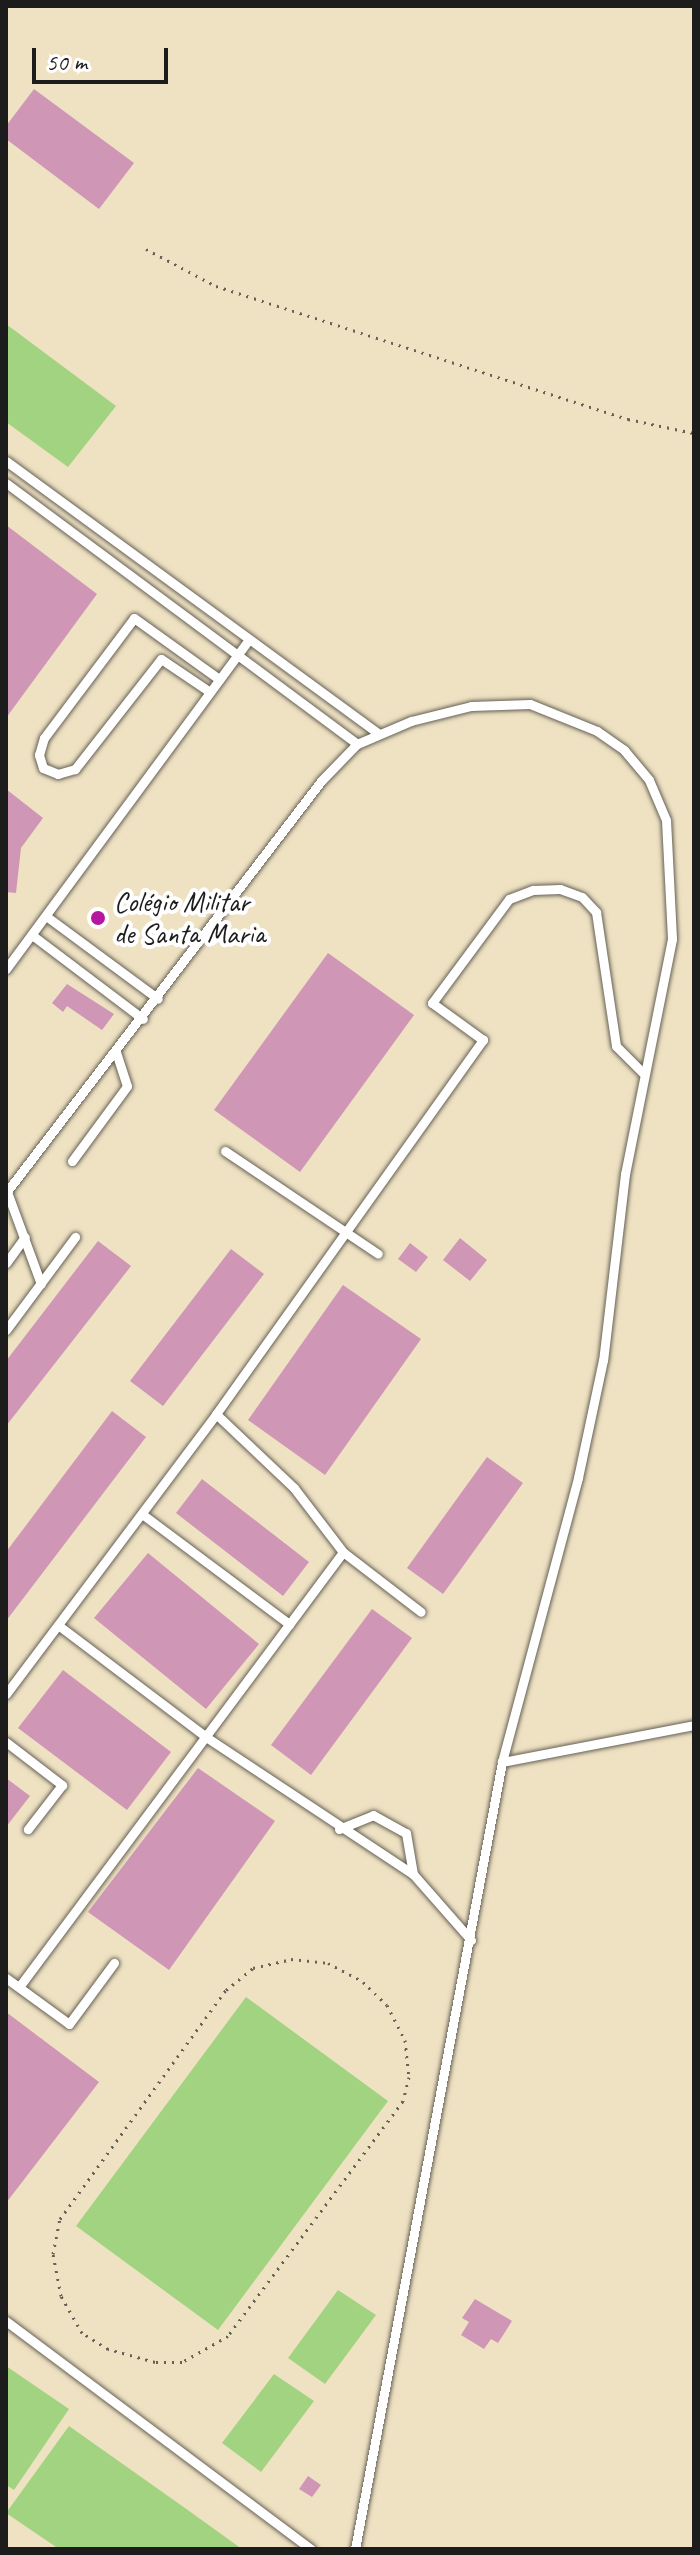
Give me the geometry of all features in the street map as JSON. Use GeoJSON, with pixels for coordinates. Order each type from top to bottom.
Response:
{"type":"FeatureCollection","features":[{"type":"Feature","properties":{"kind":"lane"},"geometry":{"type":"LineString","coordinates":[[6,461],[377,733]]}},
{"type":"Feature","properties":{"kind":"lane"},"geometry":{"type":"LineString","coordinates":[[6,483],[357,744]]}},
{"type":"Feature","properties":{"kind":"lane"},"geometry":{"type":"LineString","coordinates":[[210,692],[161,659],[75,769],[58,774],[43,768],[39,755],[44,738],[134,618],[219,679]]}},
{"type":"Feature","properties":{"kind":"lane"},"geometry":{"type":"LineString","coordinates":[[6,969],[248,641]]}},
{"type":"Feature","properties":{"kind":"lane"},"geometry":{"type":"LineString","coordinates":[[6,1208],[9,1193],[321,781],[357,744],[377,733],[471,706],[530,704],[597,731],[624,750],[649,780],[666,820],[674,901],[672,939],[643,1073],[600,1375],[578,1478],[502,1762],[355,2549]]}},
{"type":"Feature","properties":{"kind":"lane"},"geometry":{"type":"LineString","coordinates":[[6,1694],[216,1414],[483,1040],[432,1003],[509,899],[533,890],[560,889],[582,897],[596,912],[616,1046],[643,1073]]}},
{"type":"Feature","properties":{"kind":"lane"},"geometry":{"type":"LineString","coordinates":[[46,916],[158,999]]}},
{"type":"Feature","properties":{"kind":"lane"},"geometry":{"type":"LineString","coordinates":[[32,935],[143,1019]]}},
{"type":"Feature","properties":{"kind":"lane"},"geometry":{"type":"LineString","coordinates":[[72,1161],[127,1086],[116,1052]]}},
{"type":"Feature","properties":{"kind":"lane"},"geometry":{"type":"LineString","coordinates":[[225,1151],[378,1254]]}},
{"type":"Feature","properties":{"kind":"lane"},"geometry":{"type":"LineString","coordinates":[[9,1193],[41,1284]]}},
{"type":"Feature","properties":{"kind":"lane"},"geometry":{"type":"LineString","coordinates":[[6,1263],[25,1237]]}},
{"type":"Feature","properties":{"kind":"lane"},"geometry":{"type":"LineString","coordinates":[[6,1330],[75,1237]]}},
{"type":"Feature","properties":{"kind":"lane"},"geometry":{"type":"LineString","coordinates":[[216,1414],[294,1488],[343,1552],[421,1612]]}},
{"type":"Feature","properties":{"kind":"lane"},"geometry":{"type":"LineString","coordinates":[[142,1514],[289,1624]]}},
{"type":"Feature","properties":{"kind":"lane"},"geometry":{"type":"LineString","coordinates":[[19,1987],[343,1552]]}},
{"type":"Feature","properties":{"kind":"lane"},"geometry":{"type":"LineString","coordinates":[[58,1625],[206,1737],[339,1829],[413,1874],[471,1940]]}},
{"type":"Feature","properties":{"kind":"lane"},"geometry":{"type":"LineString","coordinates":[[502,1762],[694,1725]]}},
{"type":"Feature","properties":{"kind":"lane"},"geometry":{"type":"LineString","coordinates":[[6,1742],[62,1785],[28,1829]]}},
{"type":"Feature","properties":{"kind":"lane"},"geometry":{"type":"LineString","coordinates":[[339,1829],[373,1815],[406,1833],[413,1874]]}},
{"type":"Feature","properties":{"kind":"lane"},"geometry":{"type":"LineString","coordinates":[[6,1978],[69,2024],[114,1963]]}},
{"type":"Feature","properties":{"kind":"lane"},"geometry":{"type":"LineString","coordinates":[[6,2321],[311,2549]]}},
{"type":"Feature","properties":{"kind":"path"},"geometry":{"type":"LineString","coordinates":[[146,249],[216,286],[628,419],[694,433]]}},
{"type":"Feature","properties":{"kind":"path"},"geometry":{"type":"LineString","coordinates":[[291,1959],[328,1963],[363,1982],[387,2005],[405,2040],[409,2077],[403,2101],[228,2336],[182,2362],[155,2362],[108,2349],[82,2333],[61,2296],[53,2254],[60,2219],[226,1990],[253,1968],[291,1959]]}},
{"type":"Feature","properties":{"kind":"green space"},"geometry":{"type":"Polygon","coordinates":[[[6,324],[116,406],[68,467],[6,422],[6,324]]]}},
{"type":"Feature","properties":{"kind":"green space"},"geometry":{"type":"Polygon","coordinates":[[[246,1997],[388,2101],[218,2330],[76,2226],[246,1997]]]}},
{"type":"Feature","properties":{"kind":"green space"},"geometry":{"type":"Polygon","coordinates":[[[338,2290],[376,2315],[325,2384],[288,2358],[338,2290]]]}},
{"type":"Feature","properties":{"kind":"green space"},"geometry":{"type":"Polygon","coordinates":[[[6,2366],[69,2409],[14,2490],[6,2485],[6,2366]]]}},
{"type":"Feature","properties":{"kind":"green space"},"geometry":{"type":"Polygon","coordinates":[[[274,2374],[314,2401],[261,2472],[222,2443],[274,2374]]]}},
{"type":"Feature","properties":{"kind":"green space"},"geometry":{"type":"Polygon","coordinates":[[[69,2426],[242,2549],[59,2549],[6,2513],[69,2426]]]}},
{"type":"Feature","properties":{"kind":"building"},"geometry":{"type":"Polygon","coordinates":[[[34,89],[134,163],[99,209],[6,139],[6,126],[34,89]]]}},
{"type":"Feature","properties":{"kind":"building"},"geometry":{"type":"Polygon","coordinates":[[[6,525],[97,594],[6,718],[6,525]]]}},
{"type":"Feature","properties":{"kind":"building"},"geometry":{"type":"Polygon","coordinates":[[[6,789],[43,818],[21,848],[16,893],[6,892],[6,789]]]}},
{"type":"Feature","properties":{"kind":"building"},"geometry":{"type":"Polygon","coordinates":[[[328,953],[414,1015],[300,1172],[214,1110],[328,953]]]}},
{"type":"Feature","properties":{"kind":"building"},"geometry":{"type":"Polygon","coordinates":[[[67,984],[114,1014],[102,1030],[67,1006],[63,1012],[52,1003],[67,984]]]}},
{"type":"Feature","properties":{"kind":"building"},"geometry":{"type":"Polygon","coordinates":[[[460,1238],[487,1260],[470,1281],[443,1260],[460,1238]]]}},
{"type":"Feature","properties":{"kind":"building"},"geometry":{"type":"Polygon","coordinates":[[[98,1241],[131,1266],[6,1426],[6,1361],[98,1241]]]}},
{"type":"Feature","properties":{"kind":"building"},"geometry":{"type":"Polygon","coordinates":[[[410,1243],[428,1257],[416,1272],[398,1259],[410,1243]]]}},
{"type":"Feature","properties":{"kind":"building"},"geometry":{"type":"Polygon","coordinates":[[[231,1249],[264,1274],[163,1406],[130,1381],[231,1249]]]}},
{"type":"Feature","properties":{"kind":"building"},"geometry":{"type":"Polygon","coordinates":[[[343,1285],[421,1339],[325,1475],[248,1420],[343,1285]]]}},
{"type":"Feature","properties":{"kind":"building"},"geometry":{"type":"Polygon","coordinates":[[[112,1411],[146,1437],[6,1621],[6,1552],[112,1411]]]}},
{"type":"Feature","properties":{"kind":"building"},"geometry":{"type":"Polygon","coordinates":[[[487,1457],[523,1483],[443,1594],[407,1568],[487,1457]]]}},
{"type":"Feature","properties":{"kind":"building"},"geometry":{"type":"Polygon","coordinates":[[[202,1479],[309,1562],[283,1596],[176,1513],[202,1479]]]}},
{"type":"Feature","properties":{"kind":"building"},"geometry":{"type":"Polygon","coordinates":[[[148,1553],[259,1644],[206,1709],[94,1618],[148,1553]]]}},
{"type":"Feature","properties":{"kind":"building"},"geometry":{"type":"Polygon","coordinates":[[[372,1609],[412,1638],[311,1775],[271,1745],[372,1609]]]}},
{"type":"Feature","properties":{"kind":"building"},"geometry":{"type":"Polygon","coordinates":[[[63,1670],[171,1752],[127,1810],[18,1728],[63,1670]]]}},
{"type":"Feature","properties":{"kind":"building"},"geometry":{"type":"Polygon","coordinates":[[[198,1768],[275,1821],[169,1970],[88,1912],[198,1768]]]}},
{"type":"Feature","properties":{"kind":"building"},"geometry":{"type":"Polygon","coordinates":[[[6,1778],[30,1796],[6,1827],[6,1778]]]}},
{"type":"Feature","properties":{"kind":"building"},"geometry":{"type":"Polygon","coordinates":[[[6,2012],[99,2082],[6,2203],[6,2012]]]}},
{"type":"Feature","properties":{"kind":"building"},"geometry":{"type":"Polygon","coordinates":[[[475,2299],[512,2321],[498,2343],[491,2339],[484,2349],[461,2335],[469,2322],[462,2318],[475,2299]]]}},
{"type":"Feature","properties":{"kind":"building"},"geometry":{"type":"Polygon","coordinates":[[[308,2476],[321,2485],[312,2497],[299,2489],[308,2476]]]}},
{"type":"Feature","properties":{"kind":"place","name":"Colégio Militar de Santa Maria"},"geometry":{"type":"Point","coordinates":[98,918]}}]}
